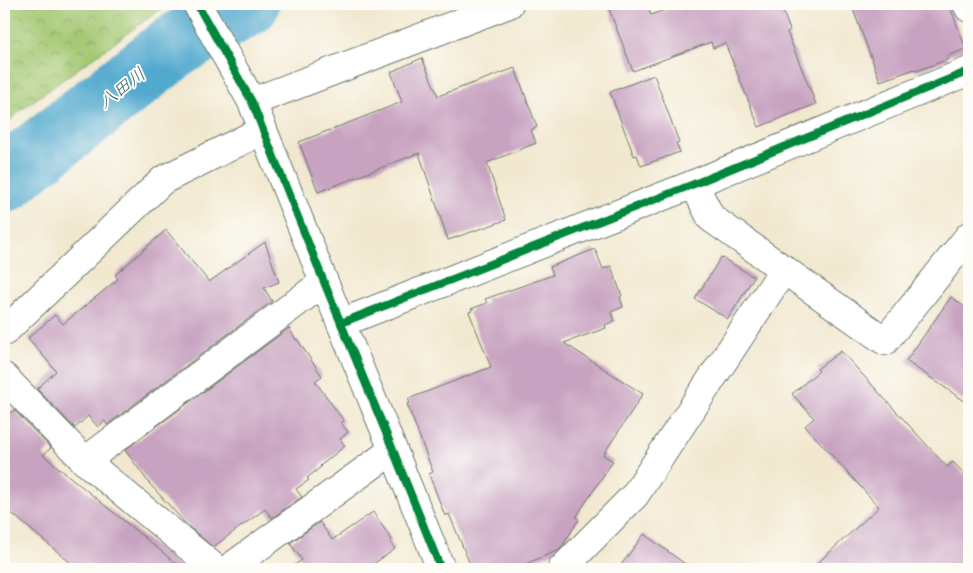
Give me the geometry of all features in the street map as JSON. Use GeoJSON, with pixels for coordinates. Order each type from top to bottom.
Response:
{"type":"FeatureCollection","features":[{"type":"Feature","properties":{"kind":"street"},"geometry":{"type":"LineString","coordinates":[[197,4],[252,102],[441,569]]}},
{"type":"Feature","properties":{"kind":"street"},"geometry":{"type":"LineString","coordinates":[[252,102],[509,4]]}},
{"type":"Feature","properties":{"kind":"street"},"geometry":{"type":"LineString","coordinates":[[968,4],[969,8]]}},
{"type":"Feature","properties":{"kind":"street"},"geometry":{"type":"LineString","coordinates":[[341,323],[694,184],[969,71]]}},
{"type":"Feature","properties":{"kind":"street"},"geometry":{"type":"LineString","coordinates":[[4,332],[163,180],[263,130]]}},
{"type":"Feature","properties":{"kind":"street"},"geometry":{"type":"LineString","coordinates":[[694,184],[711,218],[885,341],[969,236]]}},
{"type":"Feature","properties":{"kind":"street"},"geometry":{"type":"LineString","coordinates":[[562,569],[635,495],[784,269]]}},
{"type":"Feature","properties":{"kind":"street"},"geometry":{"type":"LineString","coordinates":[[85,461],[324,282]]}},
{"type":"Feature","properties":{"kind":"street"},"geometry":{"type":"LineString","coordinates":[[4,377],[85,461],[216,569]]}},
{"type":"Feature","properties":{"kind":"street"},"geometry":{"type":"LineString","coordinates":[[228,569],[393,450]]}},
{"type":"Feature","properties":{"kind":"green space"},"geometry":{"type":"Polygon","coordinates":[[[4,4],[168,4],[18,112],[4,127],[4,4]]]}},
{"type":"Feature","properties":{"kind":"building"},"geometry":{"type":"Polygon","coordinates":[[[607,4],[647,4],[651,15],[681,4],[780,4],[790,30],[787,32],[816,104],[759,127],[725,43],[713,48],[711,42],[633,71],[607,4]]]}},
{"type":"Feature","properties":{"kind":"building"},"geometry":{"type":"Polygon","coordinates":[[[851,4],[949,4],[966,49],[947,56],[949,59],[880,81],[851,4]]]}},
{"type":"Feature","properties":{"kind":"building"},"geometry":{"type":"Polygon","coordinates":[[[422,58],[438,96],[515,68],[537,127],[531,130],[536,143],[487,163],[506,220],[448,240],[419,153],[318,192],[299,142],[402,102],[391,72],[422,58]]]}},
{"type":"Feature","properties":{"kind":"building"},"geometry":{"type":"Polygon","coordinates":[[[654,75],[679,142],[676,143],[680,152],[641,166],[637,155],[634,156],[610,92],[654,75]]]}},
{"type":"Feature","properties":{"kind":"building"},"geometry":{"type":"Polygon","coordinates":[[[166,230],[209,282],[265,242],[279,282],[264,288],[272,301],[107,425],[105,421],[98,427],[88,416],[75,428],[37,389],[56,371],[28,338],[55,315],[63,324],[118,279],[115,275],[166,230]]]}},
{"type":"Feature","properties":{"kind":"building"},"geometry":{"type":"Polygon","coordinates":[[[595,249],[603,269],[611,266],[622,296],[620,297],[623,307],[611,312],[615,321],[605,325],[606,328],[564,343],[643,394],[603,455],[613,461],[576,517],[579,519],[561,548],[513,569],[472,569],[449,514],[445,516],[429,474],[433,472],[407,404],[410,403],[408,399],[491,367],[469,312],[472,311],[471,309],[487,303],[485,299],[553,275],[550,267],[595,249]]]}},
{"type":"Feature","properties":{"kind":"building"},"geometry":{"type":"Polygon","coordinates":[[[721,257],[754,277],[728,319],[695,299],[721,257]]]}},
{"type":"Feature","properties":{"kind":"building"},"geometry":{"type":"Polygon","coordinates":[[[951,297],[969,310],[969,404],[906,361],[951,297]]]}},
{"type":"Feature","properties":{"kind":"building"},"geometry":{"type":"Polygon","coordinates":[[[289,328],[322,376],[315,381],[344,421],[341,423],[348,432],[340,439],[345,446],[307,478],[309,480],[296,489],[302,497],[272,518],[265,509],[213,547],[187,525],[149,483],[125,450],[289,328]]]}},
{"type":"Feature","properties":{"kind":"building"},"geometry":{"type":"Polygon","coordinates":[[[841,351],[947,467],[953,462],[969,479],[969,569],[811,569],[879,507],[805,426],[814,418],[792,394],[819,371],[817,369],[841,351]]]}},
{"type":"Feature","properties":{"kind":"building"},"geometry":{"type":"Polygon","coordinates":[[[14,410],[51,448],[43,455],[183,569],[78,569],[4,507],[4,418],[14,410]]]}},
{"type":"Feature","properties":{"kind":"building"},"geometry":{"type":"Polygon","coordinates":[[[373,512],[392,540],[390,542],[395,549],[366,569],[288,569],[302,560],[290,543],[320,522],[332,540],[373,512]]]}},
{"type":"Feature","properties":{"kind":"building"},"geometry":{"type":"Polygon","coordinates":[[[644,534],[692,569],[618,569],[644,534]]]}},
{"type":"Feature","properties":{"kind":"waterway","name":"八田川"},"geometry":{"type":"LineString","coordinates":[[4,181],[9,175],[175,46],[247,4]]}},
{"type":"Feature","properties":{"kind":"cycle path"},"geometry":{"type":"LineString","coordinates":[[197,4],[252,102],[441,569]]}},
{"type":"Feature","properties":{"kind":"cycle path"},"geometry":{"type":"LineString","coordinates":[[341,323],[694,184],[969,71]]}}]}
